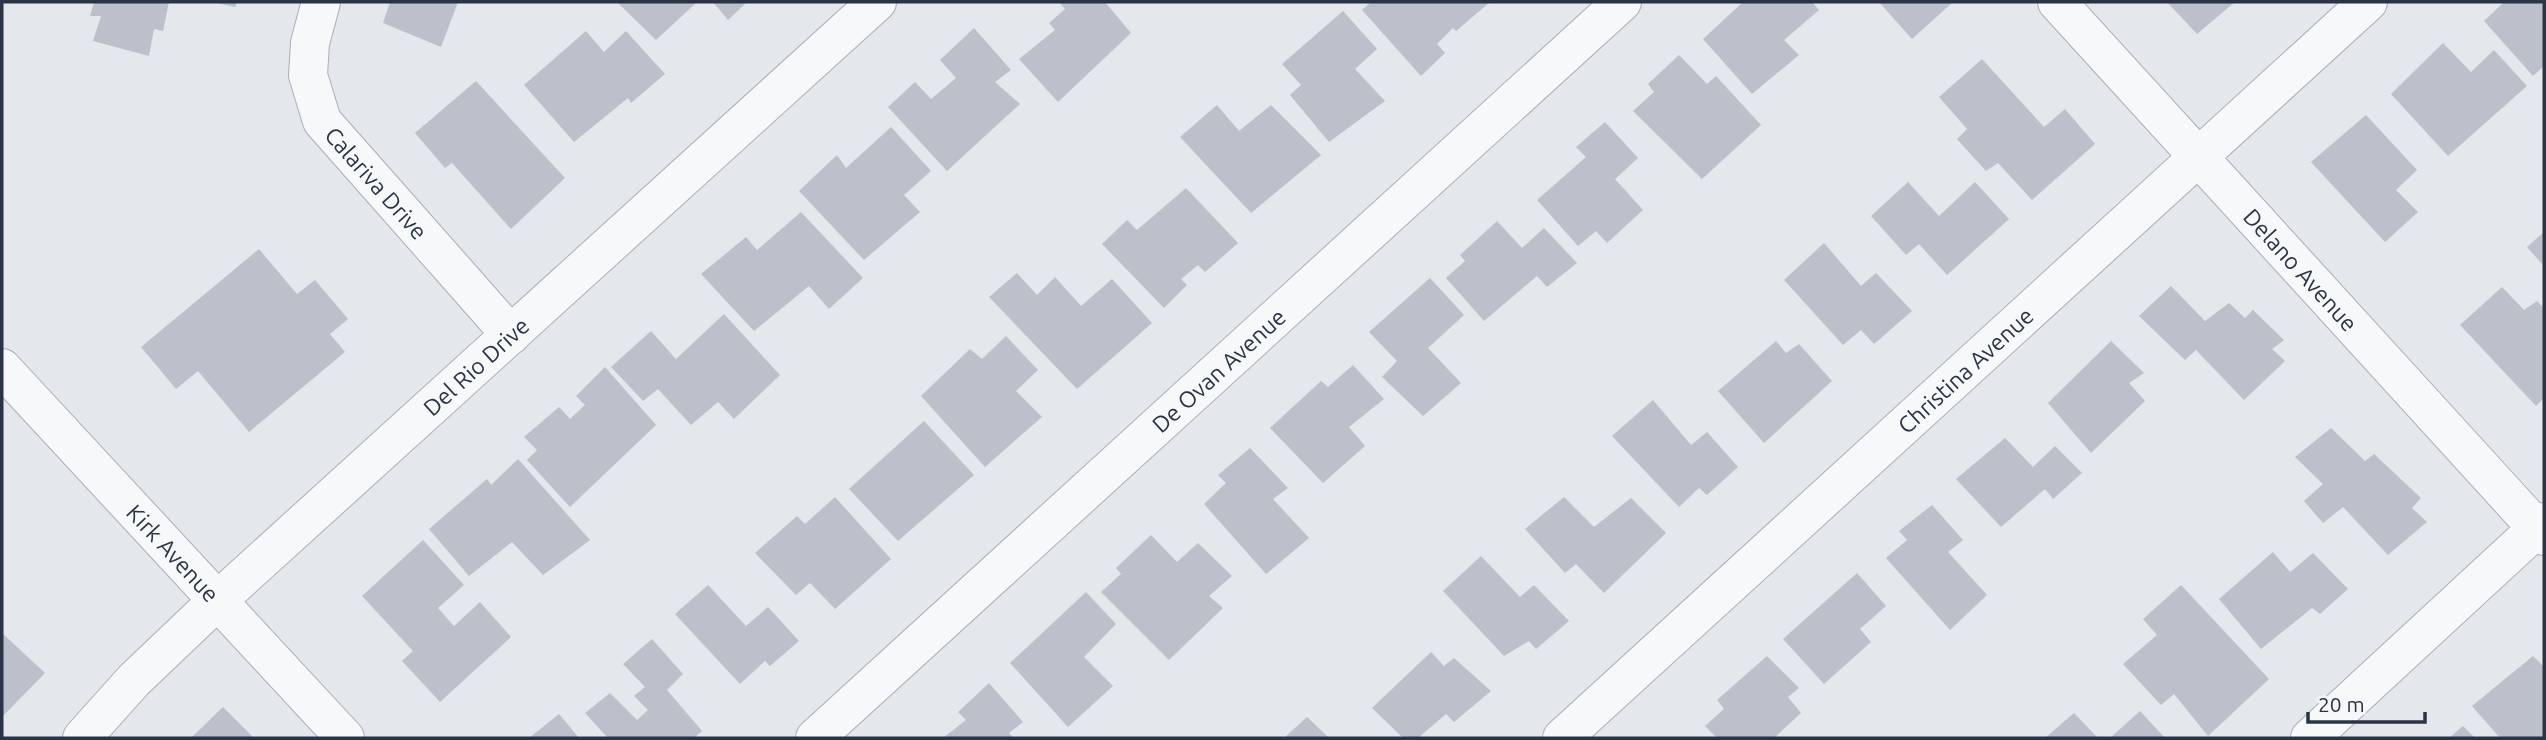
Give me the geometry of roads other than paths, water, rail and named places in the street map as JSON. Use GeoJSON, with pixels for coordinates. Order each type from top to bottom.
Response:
{"type":"FeatureCollection","features":[{"type":"Feature","properties":{"kind":"street","name":"Calariva Drive"},"geometry":{"type":"LineString","coordinates":[[321,2],[310,43],[308,75],[322,121],[511,335]]}},
{"type":"Feature","properties":{"kind":"street","name":"Del Rio Drive"},"geometry":{"type":"LineString","coordinates":[[82,738],[135,680],[218,600],[877,2]]}},
{"type":"Feature","properties":{"kind":"street","name":"De Ovan Avenue"},"geometry":{"type":"LineString","coordinates":[[815,738],[1622,2]]}},
{"type":"Feature","properties":{"kind":"street","name":"Delano Avenue"},"geometry":{"type":"LineString","coordinates":[[2057,2],[2542,529]]}},
{"type":"Feature","properties":{"kind":"street","name":"Christina Avenue"},"geometry":{"type":"LineString","coordinates":[[1562,738],[2368,2]]}},
{"type":"Feature","properties":{"kind":"street","name":"Kirk Avenue"},"geometry":{"type":"LineString","coordinates":[[2,368],[345,738]]}},
{"type":"Feature","properties":{"kind":"street"},"geometry":{"type":"LineString","coordinates":[[2310,738],[2542,529]]}}]}
